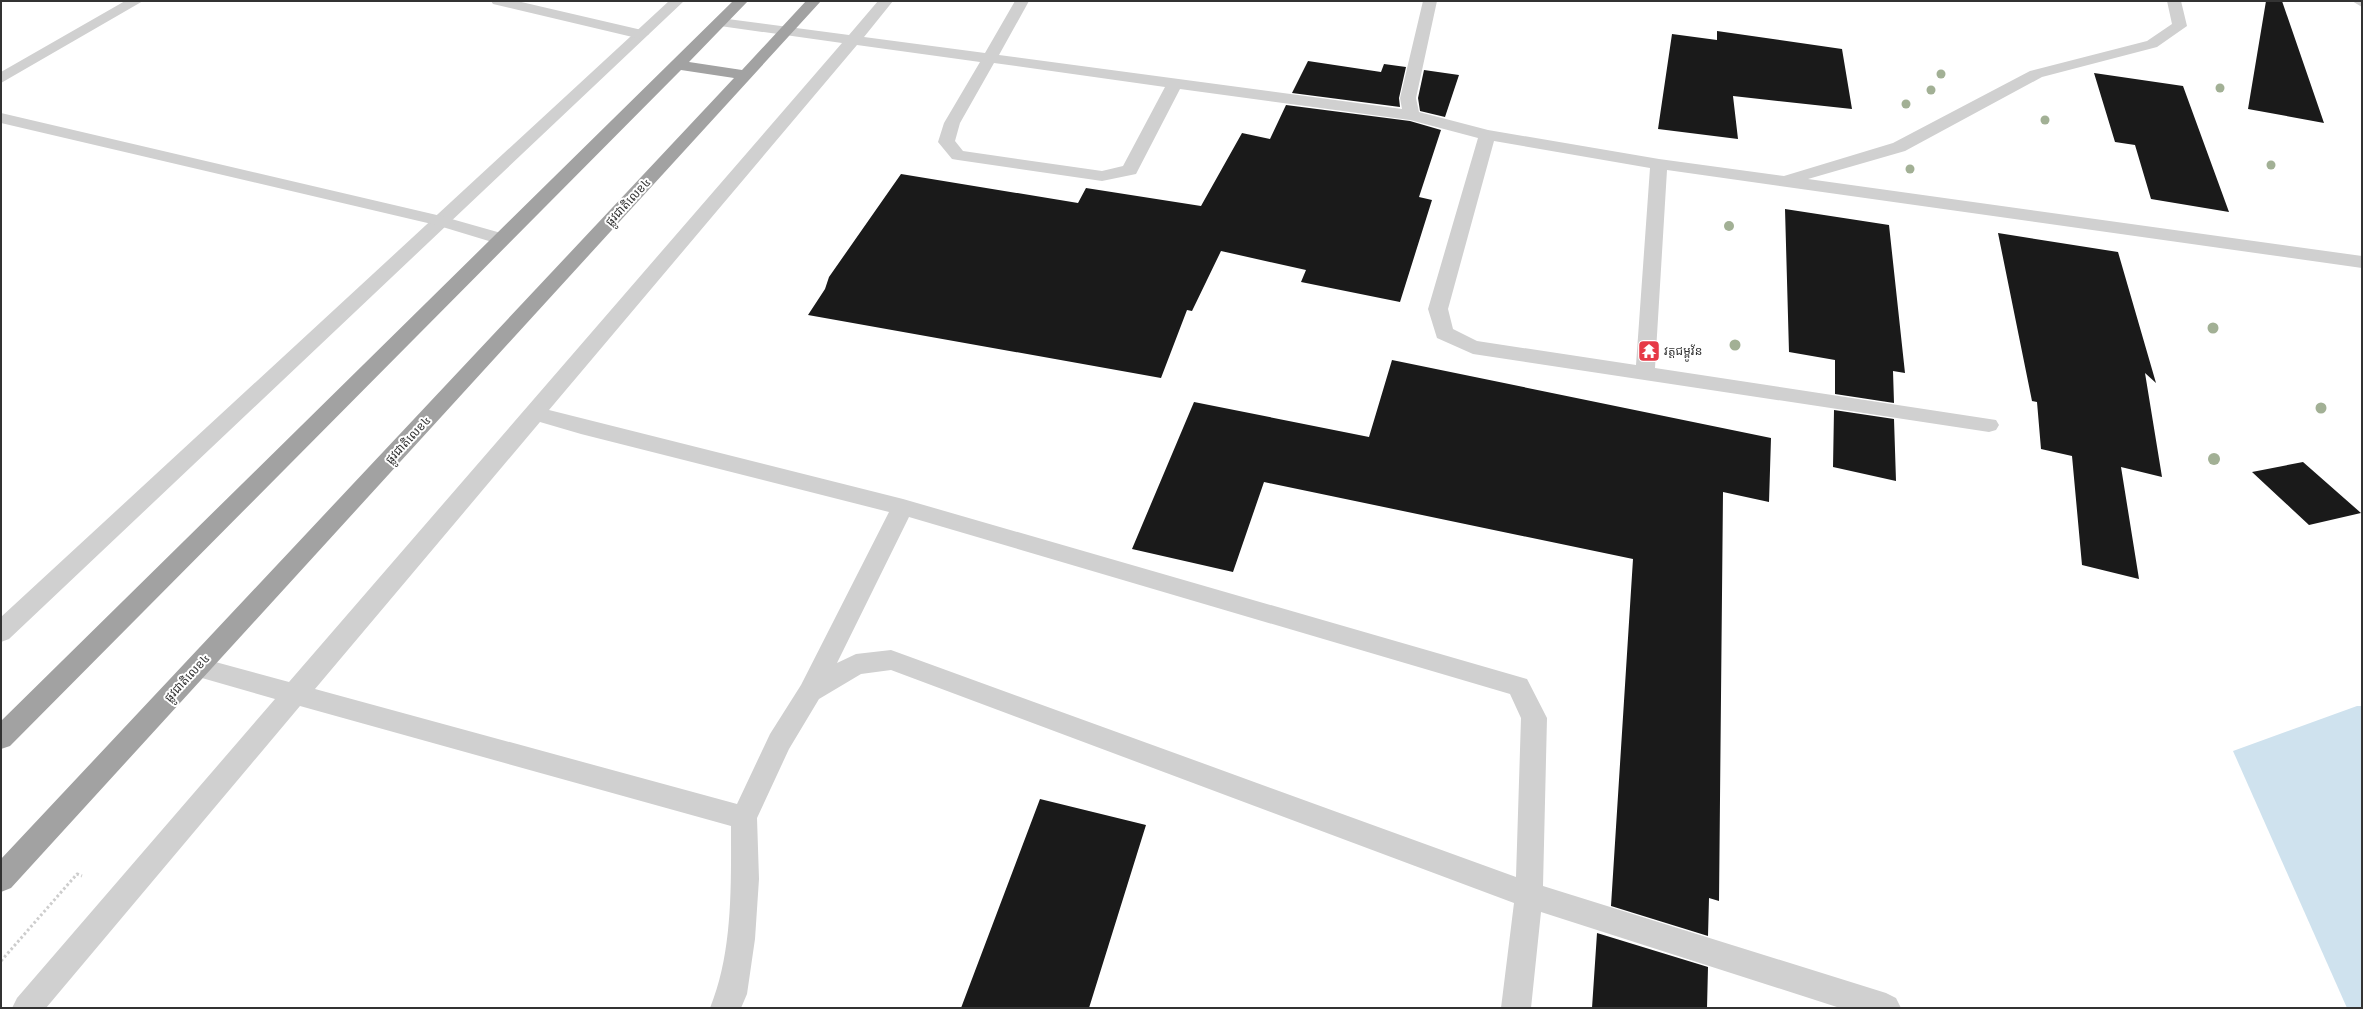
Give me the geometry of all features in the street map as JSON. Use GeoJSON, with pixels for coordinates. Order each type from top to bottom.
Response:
{"type":"FeatureCollection","features":[{"type":"Feature","properties":{"kind":"highway"},"geometry":{"type":"LineString","coordinates":[[1,738],[741,1]]}},
{"type":"Feature","properties":{"kind":"highway","name":"ផ្លូវជាតិលេខ៤"},"geometry":{"type":"LineString","coordinates":[[1,879],[814,1]]}},
{"type":"Feature","properties":{"kind":"highway"},"geometry":{"type":"LineString","coordinates":[[677,65],[746,75]]}},
{"type":"Feature","properties":{"kind":"street"},"geometry":{"type":"LineString","coordinates":[[1,78],[136,1]]}},
{"type":"Feature","properties":{"kind":"street"},"geometry":{"type":"LineString","coordinates":[[498,1],[641,34]]}},
{"type":"Feature","properties":{"kind":"street"},"geometry":{"type":"LineString","coordinates":[[1,632],[677,1]]}},
{"type":"Feature","properties":{"kind":"street"},"geometry":{"type":"LineString","coordinates":[[27,1008],[886,1]]}},
{"type":"Feature","properties":{"kind":"street"},"geometry":{"type":"LineString","coordinates":[[1022,1],[952,123],[946,142],[958,155],[1102,176],[1130,170],[1175,82]]}},
{"type":"Feature","properties":{"kind":"street"},"geometry":{"type":"LineString","coordinates":[[1411,115],[1408,98],[1430,1]]}},
{"type":"Feature","properties":{"kind":"street"},"geometry":{"type":"LineString","coordinates":[[1784,181],[1899,147],[2036,74],[2152,44],[2180,26],[2174,1]]}},
{"type":"Feature","properties":{"kind":"street"},"geometry":{"type":"LineString","coordinates":[[720,22],[990,57],[1411,115],[1487,135],[1659,164],[2362,262]]}},
{"type":"Feature","properties":{"kind":"street"},"geometry":{"type":"LineString","coordinates":[[1,118],[441,222],[502,238]]}},
{"type":"Feature","properties":{"kind":"street"},"geometry":{"type":"LineString","coordinates":[[1487,135],[1438,309],[1444,333],[1473,347],[1989,425]]}},
{"type":"Feature","properties":{"kind":"street"},"geometry":{"type":"LineString","coordinates":[[1645,373],[1659,164]]}},
{"type":"Feature","properties":{"kind":"street"},"geometry":{"type":"LineString","coordinates":[[535,413],[581,427],[903,507],[1518,686],[1534,718],[1529,895],[1516,1008]]}},
{"type":"Feature","properties":{"kind":"street"},"geometry":{"type":"LineString","coordinates":[[725,1008],[732,994],[741,939],[745,879],[744,818],[779,742],[810,692],[903,507]]}},
{"type":"Feature","properties":{"kind":"street"},"geometry":{"type":"LineString","coordinates":[[810,692],[856,664],[891,660],[1529,895],[1886,1008]]}},
{"type":"Feature","properties":{"kind":"street"},"geometry":{"type":"LineString","coordinates":[[197,667],[744,818]]}},
{"type":"Feature","properties":{"kind":"path"},"geometry":{"type":"LineString","coordinates":[[1,961],[77,874]]}},
{"type":"Feature","properties":{"kind":"water"},"geometry":{"type":"Polygon","coordinates":[[[2357,706],[2362,706],[2362,1008],[2347,1008],[2233,751],[2357,706]]]}},
{"type":"Feature","properties":{"kind":"building"},"geometry":{"type":"Polygon","coordinates":[[[2266,1],[2282,1],[2324,123],[2248,109],[2266,1]]]}},
{"type":"Feature","properties":{"kind":"building"},"geometry":{"type":"Polygon","coordinates":[[[1717,31],[1842,49],[1852,109],[1733,96],[1738,139],[1658,129],[1672,34],[1717,40],[1717,31]]]}},
{"type":"Feature","properties":{"kind":"building"},"geometry":{"type":"Polygon","coordinates":[[[1308,61],[1381,72],[1384,64],[1406,67],[1399,98],[1400,107],[1292,93],[1308,61]]]}},
{"type":"Feature","properties":{"kind":"building"},"geometry":{"type":"Polygon","coordinates":[[[1424,70],[1459,75],[1445,117],[1420,111],[1418,98],[1424,70]]]}},
{"type":"Feature","properties":{"kind":"building"},"geometry":{"type":"Polygon","coordinates":[[[2094,73],[2183,86],[2229,212],[2151,199],[2135,145],[2115,142],[2094,73]]]}},
{"type":"Feature","properties":{"kind":"building"},"geometry":{"type":"Polygon","coordinates":[[[1286,105],[1410,121],[1441,130],[1419,197],[1432,200],[1400,302],[1301,282],[1306,270],[1221,251],[1192,311],[1187,310],[1161,378],[808,315],[825,289],[829,277],[901,174],[1078,203],[1086,188],[1201,206],[1242,133],[1270,139],[1286,105]]]}},
{"type":"Feature","properties":{"kind":"building"},"geometry":{"type":"Polygon","coordinates":[[[1785,209],[1889,225],[1905,373],[1893,371],[1894,403],[1835,394],[1835,360],[1789,352],[1785,209]]]}},
{"type":"Feature","properties":{"kind":"building"},"geometry":{"type":"Polygon","coordinates":[[[1998,233],[2118,252],[2156,383],[2145,373],[2162,477],[2121,467],[2139,579],[2082,565],[2072,456],[2041,449],[2037,402],[2032,401],[1998,233]]]}},
{"type":"Feature","properties":{"kind":"building"},"geometry":{"type":"Polygon","coordinates":[[[1392,360],[1771,438],[1769,502],[1723,492],[1719,901],[1709,898],[1708,936],[1611,906],[1633,559],[1264,482],[1233,572],[1132,549],[1194,402],[1369,437],[1392,360]]]}},
{"type":"Feature","properties":{"kind":"building"},"geometry":{"type":"Polygon","coordinates":[[[1834,410],[1894,419],[1896,481],[1833,467],[1834,410]]]}},
{"type":"Feature","properties":{"kind":"building"},"geometry":{"type":"Polygon","coordinates":[[[2303,462],[2361,513],[2309,525],[2252,472],[2303,462]]]}},
{"type":"Feature","properties":{"kind":"building"},"geometry":{"type":"Polygon","coordinates":[[[1040,799],[1146,825],[1089,1008],[961,1008],[1040,799]]]}},
{"type":"Feature","properties":{"kind":"building"},"geometry":{"type":"Polygon","coordinates":[[[1597,933],[1708,967],[1707,1008],[1592,1008],[1597,933]]]}},
{"type":"Feature","properties":{"kind":"place","name":"វត្តជម្ពូវ័ន"},"geometry":{"type":"Point","coordinates":[1649,351]}}]}
